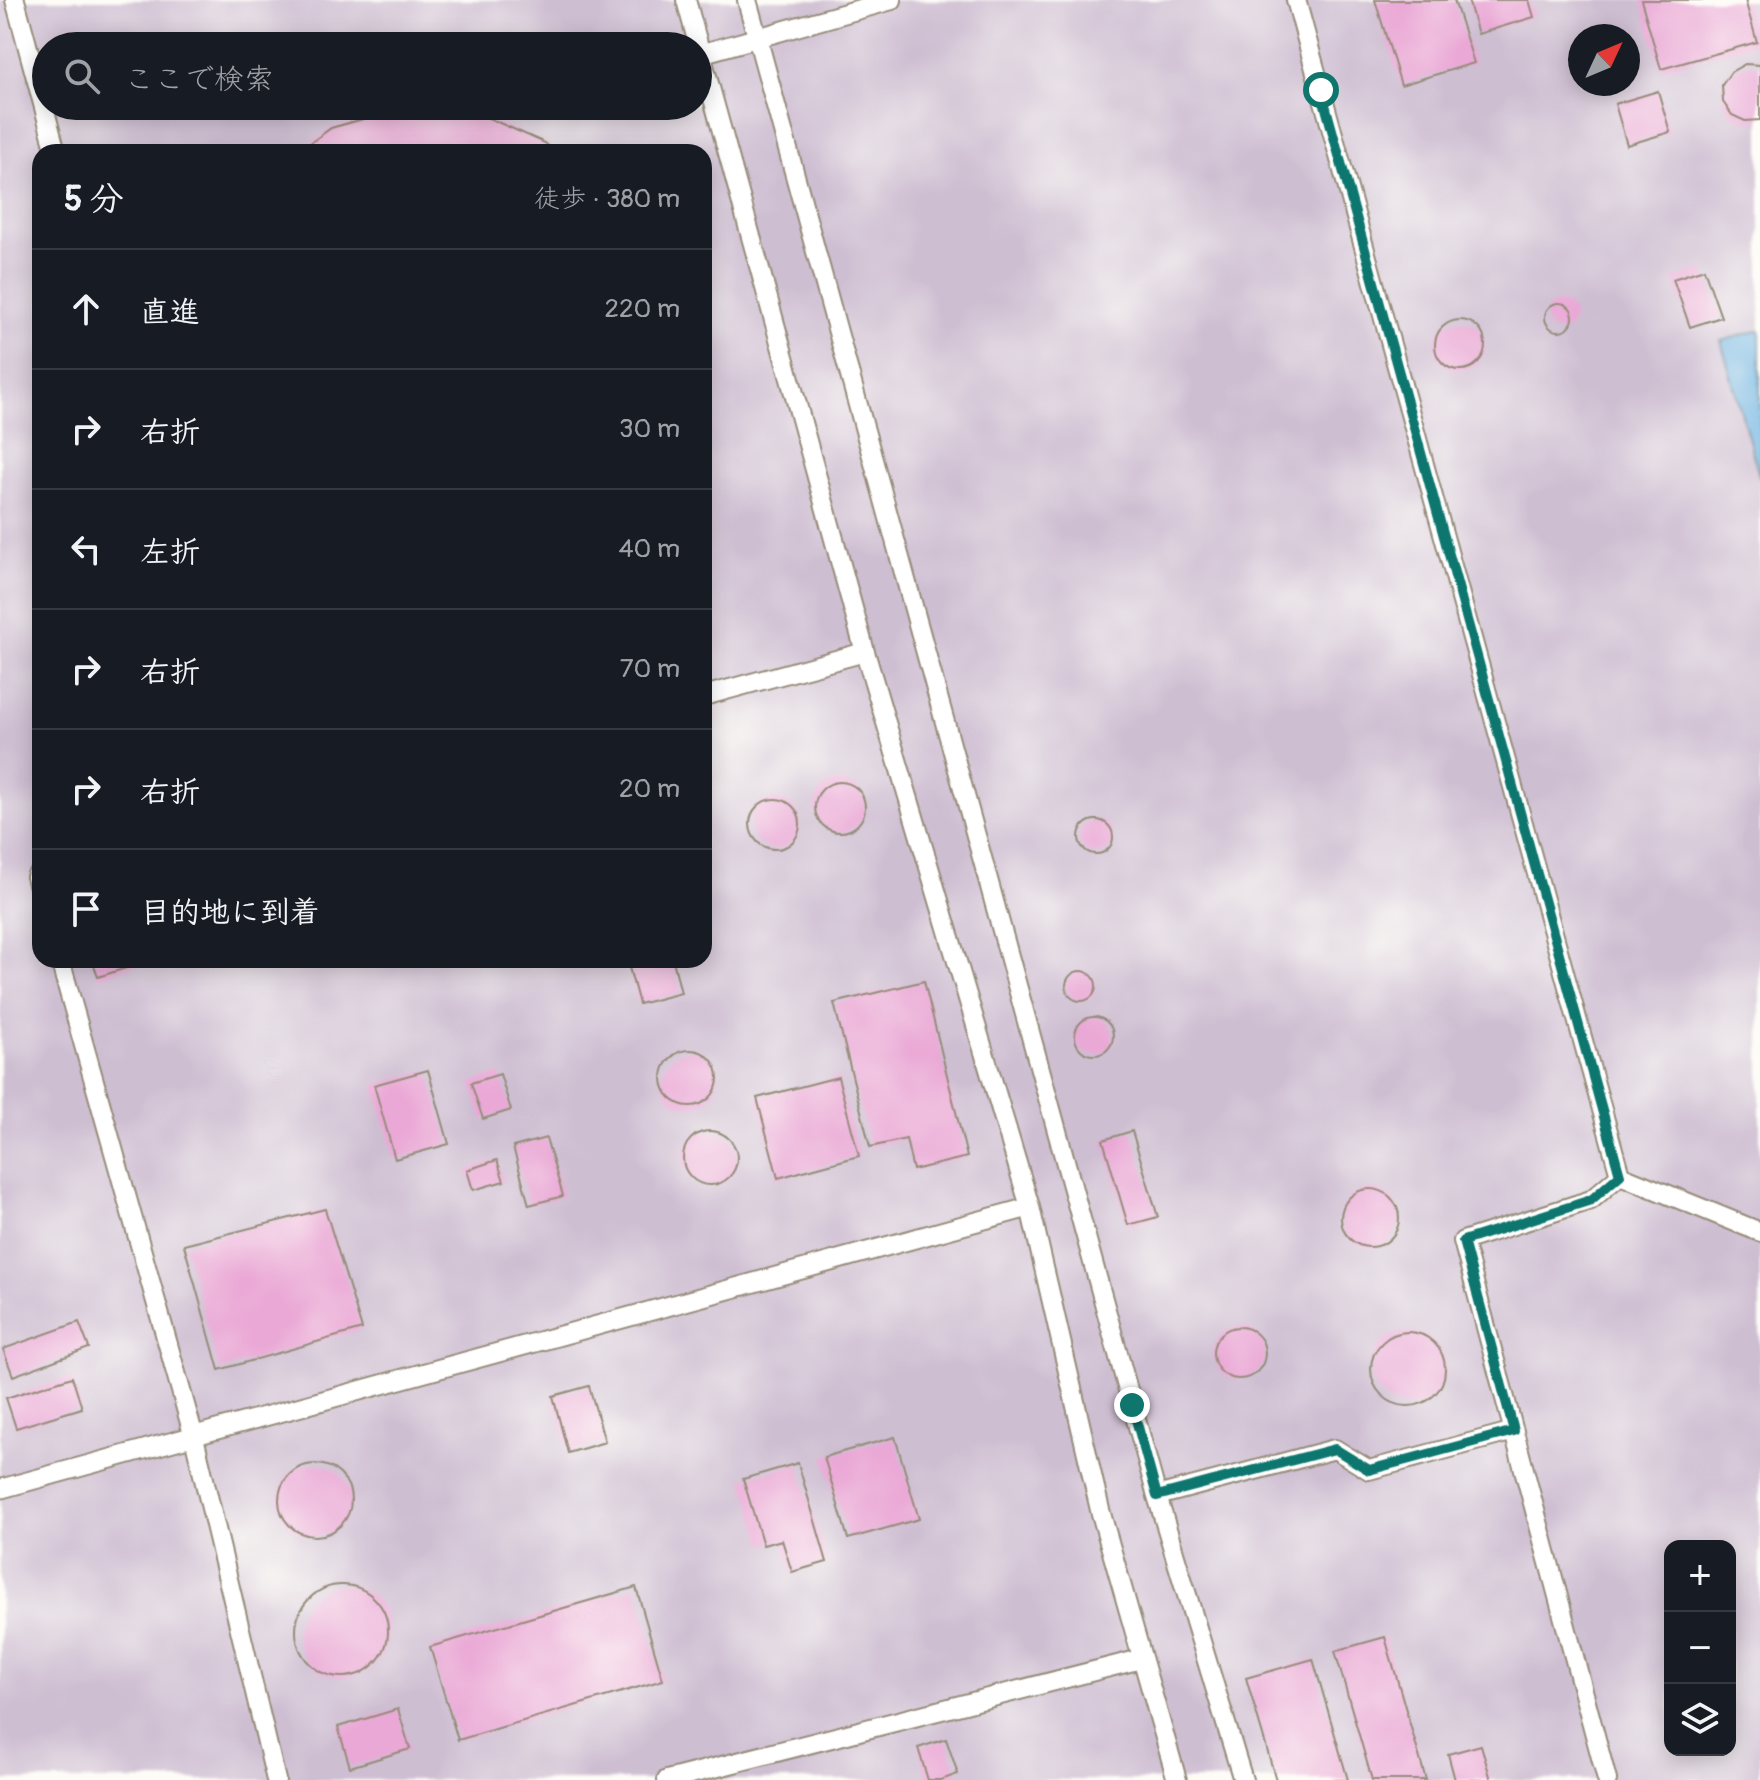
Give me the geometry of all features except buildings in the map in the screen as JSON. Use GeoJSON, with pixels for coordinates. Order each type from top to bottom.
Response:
{"type":"FeatureCollection","features":[{"type":"Feature","properties":{"kind":"lane"},"geometry":{"type":"LineString","coordinates":[[15,0],[32,63]]}},
{"type":"Feature","properties":{"kind":"lane"},"geometry":{"type":"LineString","coordinates":[[686,0],[694,32]]}},
{"type":"Feature","properties":{"kind":"lane"},"geometry":{"type":"LineString","coordinates":[[747,0],[1157,1496],[1243,1780]]}},
{"type":"Feature","properties":{"kind":"lane"},"geometry":{"type":"LineString","coordinates":[[712,51],[892,0]]}},
{"type":"Feature","properties":{"kind":"lane"},"geometry":{"type":"LineString","coordinates":[[1296,0],[1620,1175]]}},
{"type":"Feature","properties":{"kind":"lane"},"geometry":{"type":"LineString","coordinates":[[712,97],[865,652],[1030,1207],[1100,1510],[1177,1780]]}},
{"type":"Feature","properties":{"kind":"lane"},"geometry":{"type":"LineString","coordinates":[[47,120],[54,144]]}},
{"type":"Feature","properties":{"kind":"lane"},"geometry":{"type":"LineString","coordinates":[[712,694],[865,652]]}},
{"type":"Feature","properties":{"kind":"lane"},"geometry":{"type":"LineString","coordinates":[[62,968],[194,1437],[276,1780]]}},
{"type":"Feature","properties":{"kind":"lane"},"geometry":{"type":"LineString","coordinates":[[1620,1175],[1760,1232]]}},
{"type":"Feature","properties":{"kind":"lane"},"geometry":{"type":"LineString","coordinates":[[1607,1780],[1463,1241],[1591,1200],[1620,1175]]}},
{"type":"Feature","properties":{"kind":"lane"},"geometry":{"type":"LineString","coordinates":[[0,1489],[1030,1207]]}},
{"type":"Feature","properties":{"kind":"lane"},"geometry":{"type":"LineString","coordinates":[[1157,1496],[1335,1449],[1369,1470],[1514,1431]]}},
{"type":"Feature","properties":{"kind":"lane"},"geometry":{"type":"LineString","coordinates":[[667,1780],[1141,1659]]}},
{"type":"Feature","properties":{"kind":"shaded area"},"geometry":{"type":"Polygon","coordinates":[[[0,0],[1760,0],[1760,1780],[0,1780],[0,0]]]}},
{"type":"Feature","properties":{"kind":"water"},"geometry":{"type":"Polygon","coordinates":[[[1760,330],[1760,479],[1721,341],[1760,330]]]}},
{"type":"Feature","properties":{"kind":"route"},"geometry":{"type":"LineString","coordinates":[[1132,1405],[1157,1496],[1335,1449],[1369,1470],[1514,1431],[1463,1241],[1591,1200],[1620,1175],[1321,90]]}}]}
